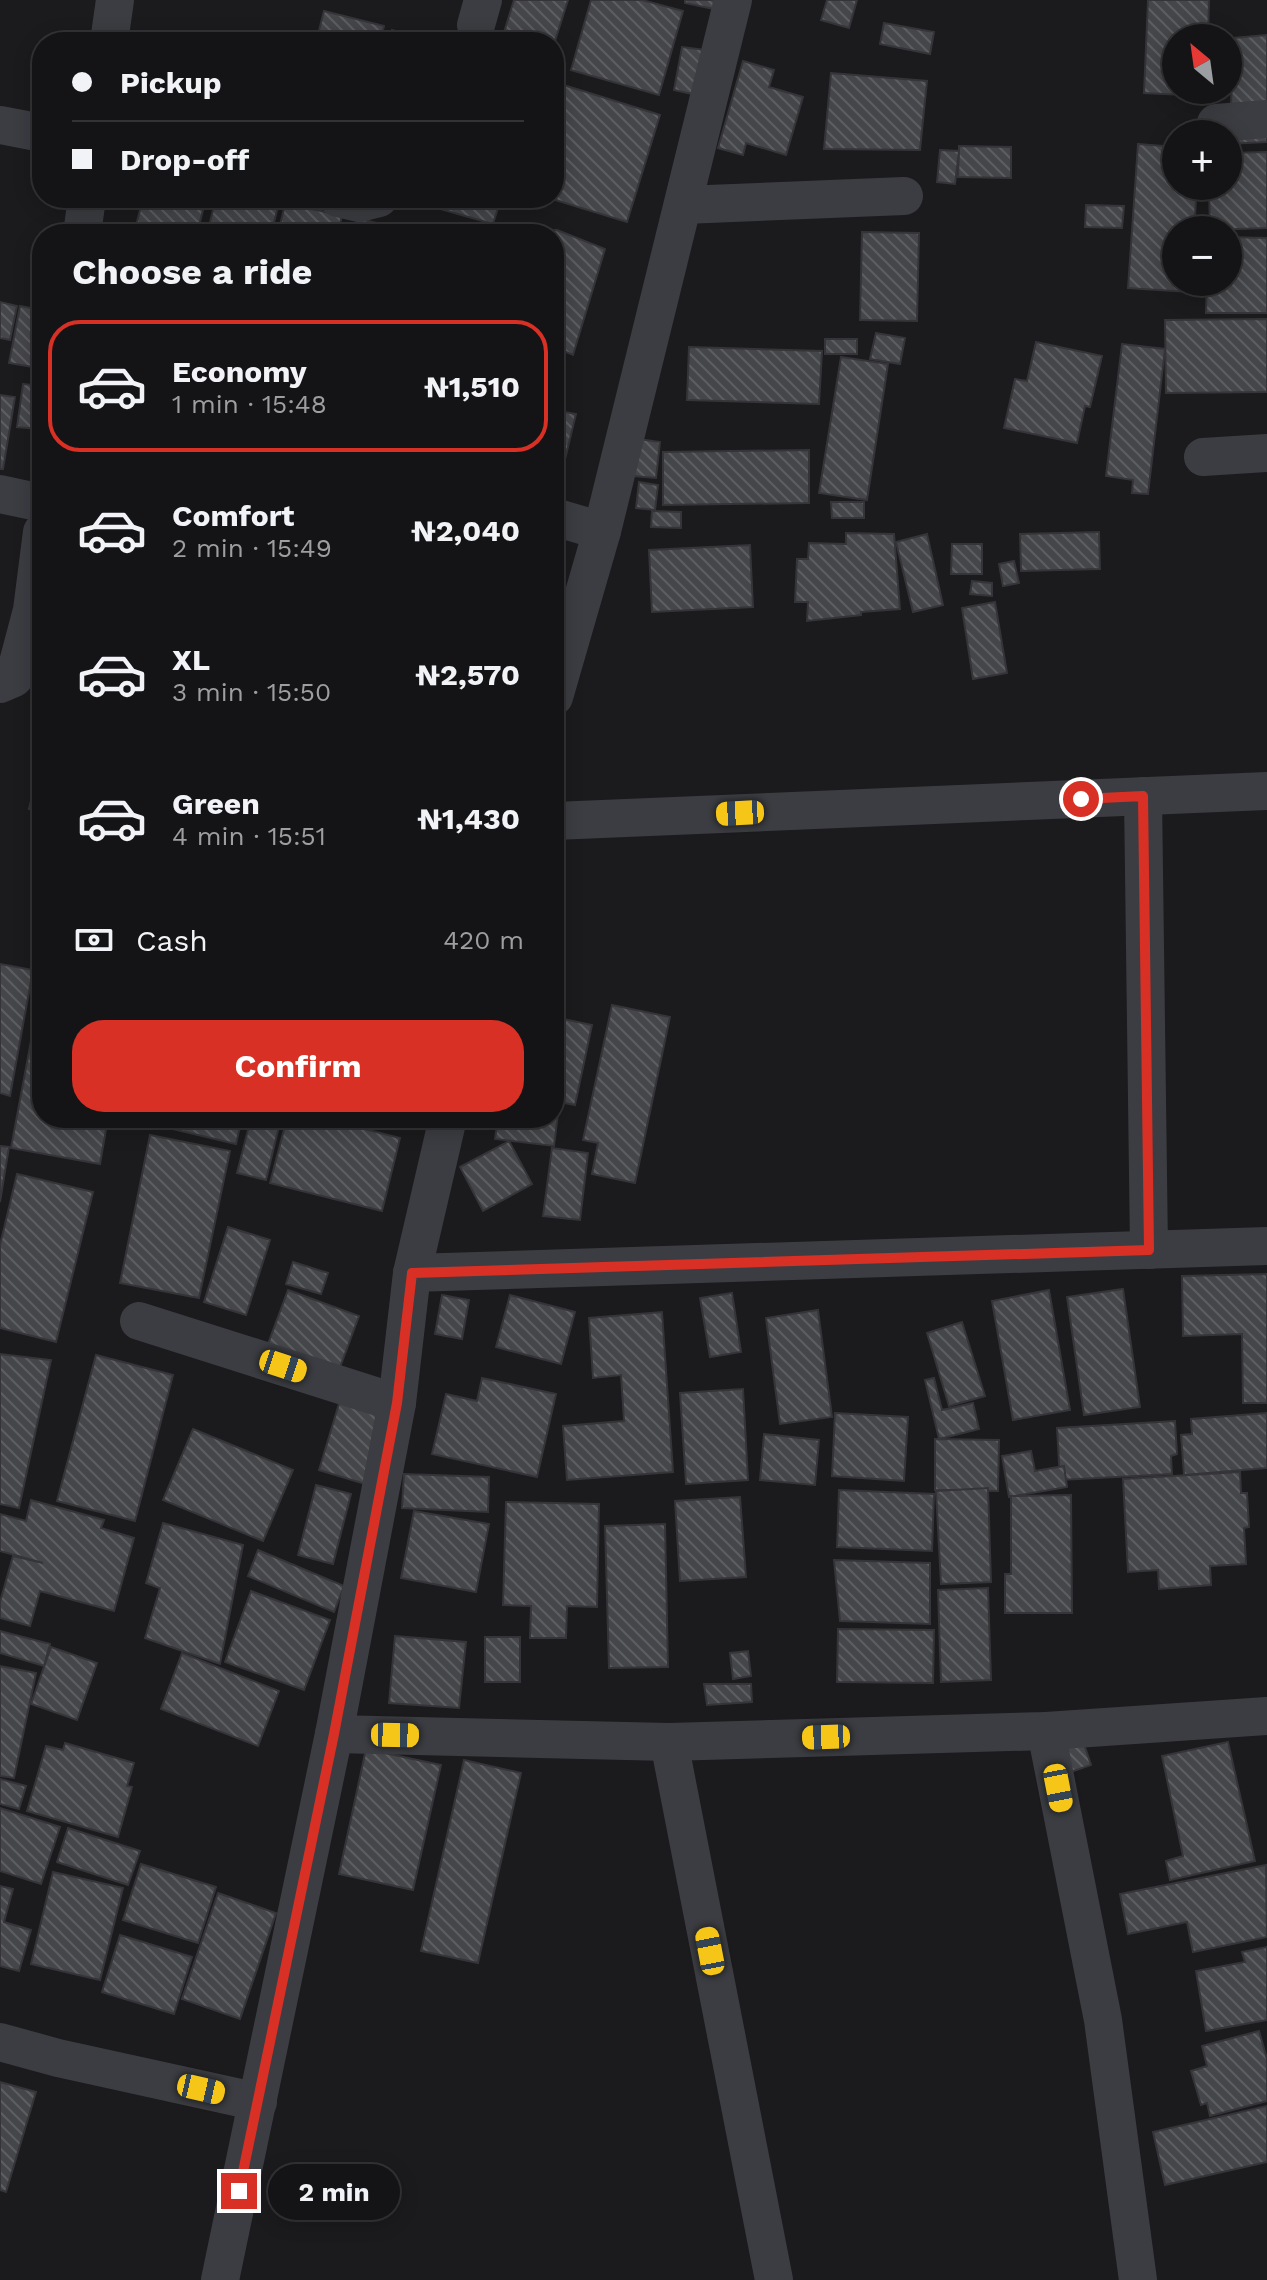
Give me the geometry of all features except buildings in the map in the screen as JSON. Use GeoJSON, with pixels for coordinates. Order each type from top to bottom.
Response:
{"type":"FeatureCollection","features":[{"type":"Feature","properties":{"kind":"street"},"geometry":{"type":"LineString","coordinates":[[110,32],[115,0]]}},
{"type":"Feature","properties":{"kind":"street"},"geometry":{"type":"LineString","coordinates":[[564,662],[602,531],[733,0]]}},
{"type":"Feature","properties":{"kind":"street"},"geometry":{"type":"LineString","coordinates":[[1242,121],[1267,119]]}},
{"type":"Feature","properties":{"kind":"street"},"geometry":{"type":"LineString","coordinates":[[0,125],[32,131]]}},
{"type":"Feature","properties":{"kind":"street"},"geometry":{"type":"LineString","coordinates":[[683,205],[904,196]]}},
{"type":"Feature","properties":{"kind":"street"},"geometry":{"type":"LineString","coordinates":[[1203,457],[1267,453]]}},
{"type":"Feature","properties":{"kind":"street"},"geometry":{"type":"LineString","coordinates":[[0,494],[32,501]]}},
{"type":"Feature","properties":{"kind":"street"},"geometry":{"type":"LineString","coordinates":[[564,520],[602,531]]}},
{"type":"Feature","properties":{"kind":"street"},"geometry":{"type":"LineString","coordinates":[[19,685],[32,610]]}},
{"type":"Feature","properties":{"kind":"street"},"geometry":{"type":"LineString","coordinates":[[564,821],[1267,791]]}},
{"type":"Feature","properties":{"kind":"street"},"geometry":{"type":"LineString","coordinates":[[1143,796],[1149,1250]]}},
{"type":"Feature","properties":{"kind":"street"},"geometry":{"type":"LineString","coordinates":[[220,2280],[334,1734],[397,1403],[412,1273],[446,1128]]}},
{"type":"Feature","properties":{"kind":"street"},"geometry":{"type":"LineString","coordinates":[[412,1273],[1267,1246]]}},
{"type":"Feature","properties":{"kind":"street"},"geometry":{"type":"LineString","coordinates":[[139,1321],[397,1403]]}},
{"type":"Feature","properties":{"kind":"street"},"geometry":{"type":"LineString","coordinates":[[334,1734],[669,1742],[1046,1731],[1267,1716]]}},
{"type":"Feature","properties":{"kind":"street"},"geometry":{"type":"LineString","coordinates":[[1046,1731],[1103,2020],[1138,2280]]}},
{"type":"Feature","properties":{"kind":"street"},"geometry":{"type":"LineString","coordinates":[[669,1742],[774,2280]]}},
{"type":"Feature","properties":{"kind":"street"},"geometry":{"type":"LineString","coordinates":[[0,2042],[58,2058],[258,2102]]}},
{"type":"Feature","properties":{"kind":"route"},"geometry":{"type":"LineString","coordinates":[[239,2191],[334,1734],[397,1403],[412,1273],[1149,1250],[1143,796],[1081,799]]}}]}
